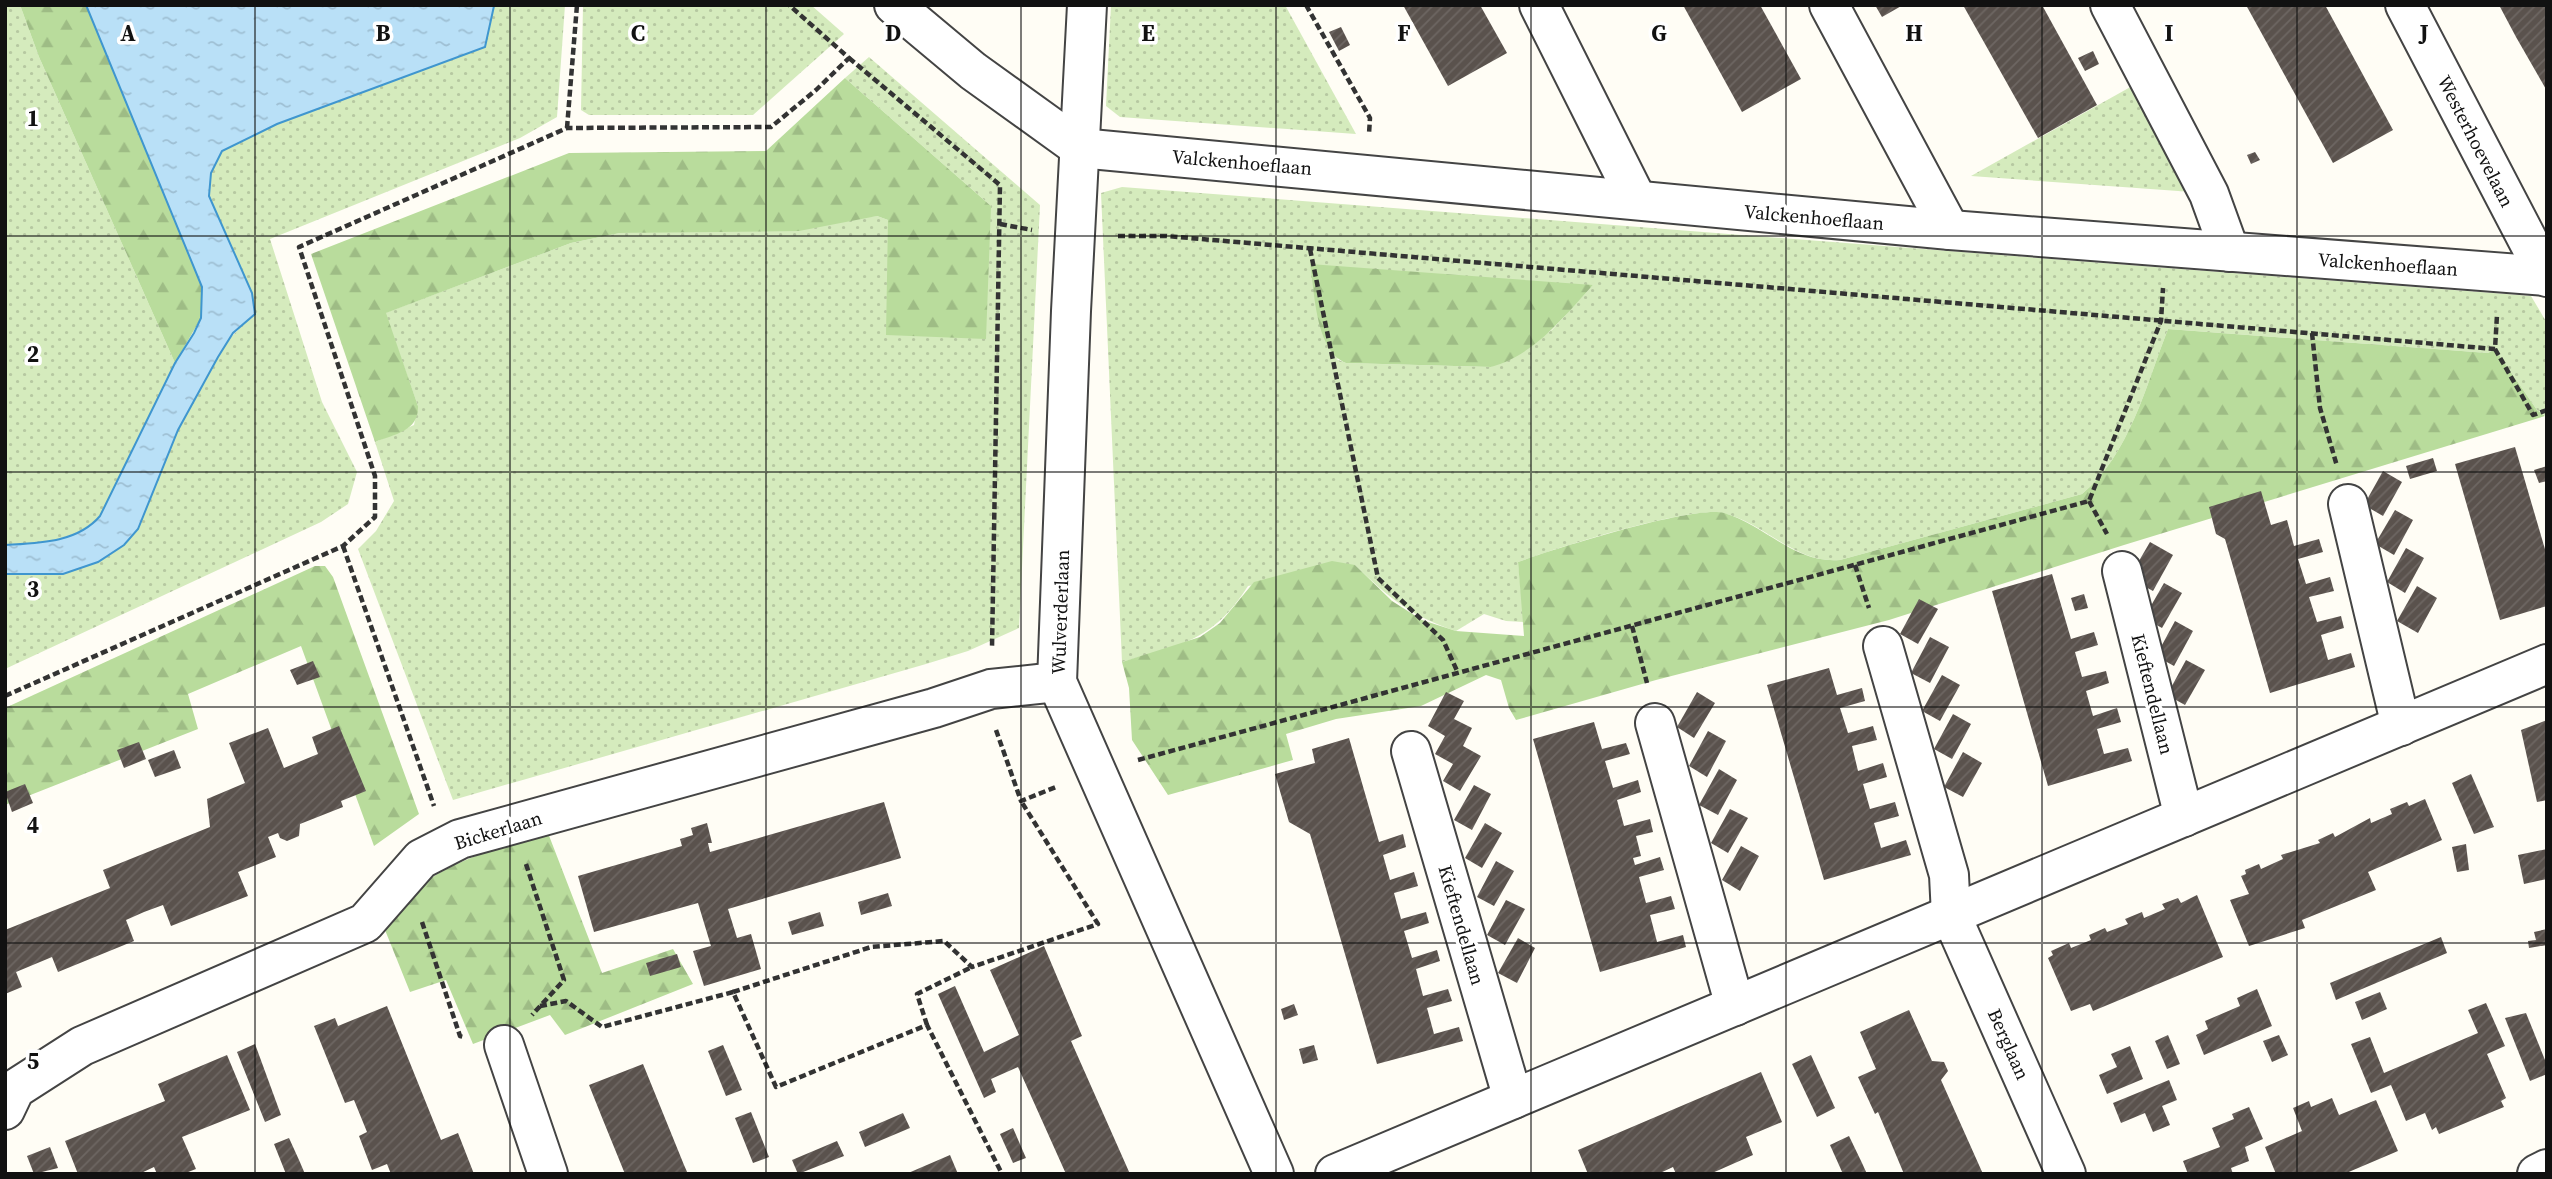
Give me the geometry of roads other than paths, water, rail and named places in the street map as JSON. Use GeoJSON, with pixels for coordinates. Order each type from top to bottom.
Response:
{"type":"FeatureCollection","features":[{"type":"Feature","properties":{"kind":"street"},"geometry":{"type":"LineString","coordinates":[[894,5],[973,71],[1080,148]]}},
{"type":"Feature","properties":{"kind":"street","name":"Wulverderlaan"},"geometry":{"type":"LineString","coordinates":[[1087,5],[1057,682],[1274,1174]]}},
{"type":"Feature","properties":{"kind":"street"},"geometry":{"type":"LineString","coordinates":[[1538,5],[1637,200]]}},
{"type":"Feature","properties":{"kind":"street"},"geometry":{"type":"LineString","coordinates":[[1829,5],[1950,230]]}},
{"type":"Feature","properties":{"kind":"street"},"geometry":{"type":"LineString","coordinates":[[2110,5],[2209,194],[2230,252]]}},
{"type":"Feature","properties":{"kind":"street","name":"Westerhoevelaan"},"geometry":{"type":"LineString","coordinates":[[2405,5],[2546,276]]}},
{"type":"Feature","properties":{"kind":"street","name":"Valckenhoeflaan"},"geometry":{"type":"LineString","coordinates":[[1080,148],[1368,173],[1950,230],[2546,276]]}},
{"type":"Feature","properties":{"kind":"street"},"geometry":{"type":"LineString","coordinates":[[2348,504],[2401,726]]}},
{"type":"Feature","properties":{"kind":"street","name":"Kieftendellaan"},"geometry":{"type":"LineString","coordinates":[[2122,571],[2184,817]]}},
{"type":"Feature","properties":{"kind":"street"},"geometry":{"type":"LineString","coordinates":[[1883,646],[1949,875],[1951,915]]}},
{"type":"Feature","properties":{"kind":"street"},"geometry":{"type":"LineString","coordinates":[[1335,1174],[2547,664]]}},
{"type":"Feature","properties":{"kind":"street","name":"Bickerlaan"},"geometry":{"type":"LineString","coordinates":[[5,1110],[15,1090],[82,1046],[365,923],[421,859],[448,845],[514,824],[934,708],[991,689],[1057,682]]}},
{"type":"Feature","properties":{"kind":"street"},"geometry":{"type":"LineString","coordinates":[[1656,727],[1735,1006]]}},
{"type":"Feature","properties":{"kind":"street","name":"Kieftendellaan"},"geometry":{"type":"LineString","coordinates":[[1411,751],[1513,1099]]}},
{"type":"Feature","properties":{"kind":"street","name":"Berglaan"},"geometry":{"type":"LineString","coordinates":[[1951,915],[2066,1174]]}},
{"type":"Feature","properties":{"kind":"street"},"geometry":{"type":"LineString","coordinates":[[504,1045],[548,1174]]}},
{"type":"Feature","properties":{"kind":"street"},"geometry":{"type":"LineString","coordinates":[[2536,1174],[2547,1169]]}},
{"type":"Feature","properties":{"kind":"water"},"geometry":{"type":"Polygon","coordinates":[[[86,5],[494,6],[485,47],[277,124],[222,151],[211,173],[209,196],[252,293],[255,314],[233,333],[218,357],[178,430],[138,529],[124,545],[98,562],[63,574],[5,574],[5,545],[69,537],[91,525],[100,516],[175,363],[201,318],[202,287],[86,5]]]}}]}
